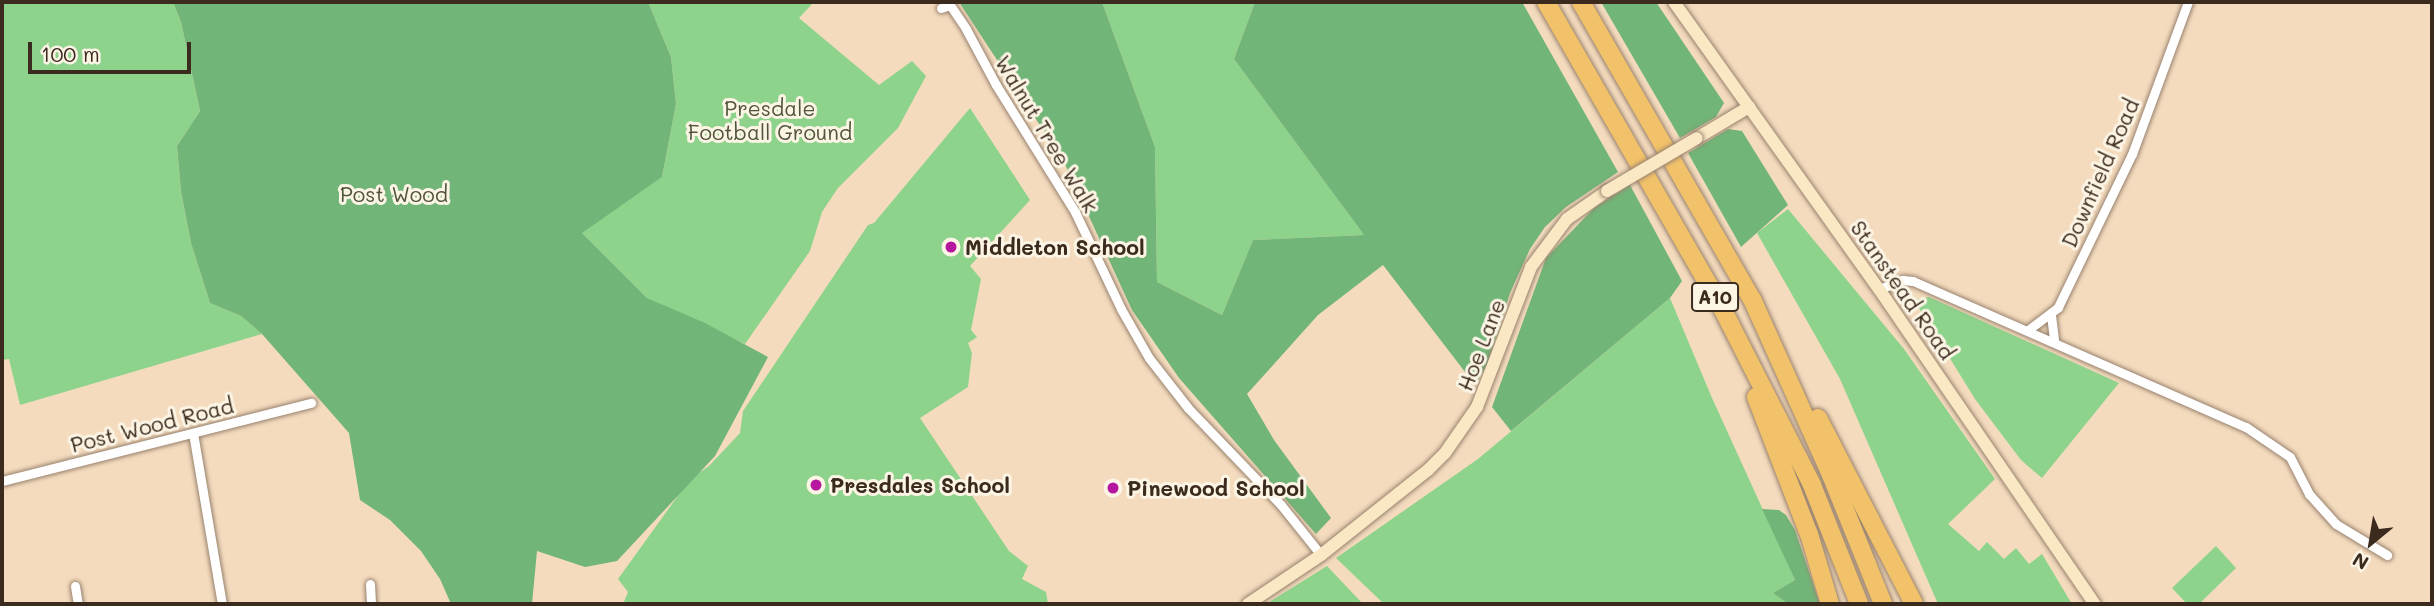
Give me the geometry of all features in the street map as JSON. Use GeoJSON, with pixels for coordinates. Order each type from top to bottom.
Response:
{"type":"FeatureCollection","features":[{"type":"Feature","properties":{"kind":"highway","name":"A10"},"geometry":{"type":"LineString","coordinates":[[1546,2],[1723,310],[1812,485],[1859,604]]}},
{"type":"Feature","properties":{"kind":"highway","name":"A10"},"geometry":{"type":"LineString","coordinates":[[1581,2],[1752,299],[1832,475],[1883,604]]}},
{"type":"Feature","properties":{"kind":"highway"},"geometry":{"type":"LineString","coordinates":[[1752,299],[1869,513],[1914,604]]}},
{"type":"Feature","properties":{"kind":"highway"},"geometry":{"type":"LineString","coordinates":[[1723,310],[1809,534],[1830,604]]}},
{"type":"Feature","properties":{"kind":"main road","name":"Stanstead Road"},"geometry":{"type":"LineString","coordinates":[[1674,2],[1879,289],[2095,604]]}},
{"type":"Feature","properties":{"kind":"main road","name":"Hoe Lane"},"geometry":{"type":"LineString","coordinates":[[1248,604],[1321,555],[1428,470],[1459,436],[1482,396],[1531,267],[1567,219],[1607,191],[1749,107]]}},
{"type":"Feature","properties":{"kind":"street","name":"Downfield Road"},"geometry":{"type":"LineString","coordinates":[[2028,330],[2058,307],[2132,154],[2188,2]]}},
{"type":"Feature","properties":{"kind":"street","name":"Walnut Tree Walk"},"geometry":{"type":"LineString","coordinates":[[941,8],[950,5],[966,29],[996,85],[1075,212],[1121,309],[1149,358],[1188,408],[1281,505],[1321,555]]}},
{"type":"Feature","properties":{"kind":"street"},"geometry":{"type":"LineString","coordinates":[[1879,289],[1903,280],[1913,281],[2246,427],[2290,457],[2322,511],[2351,536],[2387,555]]}},
{"type":"Feature","properties":{"kind":"street"},"geometry":{"type":"LineString","coordinates":[[2051,315],[2054,341]]}},
{"type":"Feature","properties":{"kind":"street","name":"Post Wood Road"},"geometry":{"type":"LineString","coordinates":[[2,481],[311,404]]}},
{"type":"Feature","properties":{"kind":"street"},"geometry":{"type":"LineString","coordinates":[[193,433],[222,604]]}},
{"type":"Feature","properties":{"kind":"street"},"geometry":{"type":"LineString","coordinates":[[370,584],[371,604]]}},
{"type":"Feature","properties":{"kind":"street"},"geometry":{"type":"LineString","coordinates":[[75,586],[78,604]]}},
{"type":"Feature","properties":{"kind":"green space"},"geometry":{"type":"Polygon","coordinates":[[[2,2],[173,2],[181,22],[200,111],[177,146],[181,193],[191,243],[210,303],[241,316],[262,334],[20,405],[9,359],[2,360],[2,2]]]}},
{"type":"Feature","properties":{"kind":"green space","name":"Post Wood"},"geometry":{"type":"Polygon","coordinates":[[[173,2],[648,2],[671,57],[676,104],[662,177],[582,233],[647,298],[705,323],[768,357],[715,456],[617,561],[585,567],[537,551],[532,604],[451,604],[440,579],[421,551],[390,520],[360,500],[349,433],[262,334],[241,316],[210,303],[191,243],[181,192],[177,146],[200,111],[181,22],[173,2]]]}},
{"type":"Feature","properties":{"kind":"green space","name":"Presdale Football Ground"},"geometry":{"type":"Polygon","coordinates":[[[648,2],[814,2],[799,18],[879,85],[912,61],[926,76],[898,128],[838,188],[822,212],[810,251],[745,344],[647,298],[581,232],[662,177],[676,104],[671,57],[648,2]]]}},
{"type":"Feature","properties":{"kind":"green space"},"geometry":{"type":"Polygon","coordinates":[[[959,2],[1102,2],[1155,147],[1157,282],[1222,315],[1253,240],[1364,235],[1234,59],[1255,2],[1522,2],[1618,172],[1566,207],[1545,227],[1530,249],[1510,293],[1487,365],[1475,385],[1383,265],[1318,315],[1247,394],[1274,440],[1331,518],[1316,534],[1179,378],[1132,310],[1064,162],[959,2]]]}},
{"type":"Feature","properties":{"kind":"green space"},"geometry":{"type":"Polygon","coordinates":[[[1102,2],[1255,2],[1234,59],[1364,235],[1253,240],[1222,315],[1157,282],[1155,147],[1102,2]]]}},
{"type":"Feature","properties":{"kind":"green space"},"geometry":{"type":"Polygon","coordinates":[[[1601,2],[1656,2],[1724,103],[1716,117],[1680,138],[1601,2]]]}},
{"type":"Feature","properties":{"kind":"green space","name":"Presdales School"},"geometry":{"type":"Polygon","coordinates":[[[970,108],[1030,200],[970,266],[981,279],[971,330],[977,337],[968,343],[972,353],[968,387],[920,418],[1009,551],[1028,566],[1022,579],[1046,592],[1048,604],[623,604],[628,592],[618,579],[690,479],[709,466],[740,433],[743,411],[868,225],[874,223],[970,108]]]}},
{"type":"Feature","properties":{"kind":"green space"},"geometry":{"type":"Polygon","coordinates":[[[1728,129],[1742,131],[1788,205],[1741,247],[1688,153],[1728,129]]]}},
{"type":"Feature","properties":{"kind":"green space"},"geometry":{"type":"Polygon","coordinates":[[[1630,185],[1682,281],[1670,298],[1511,431],[1492,407],[1546,258],[1594,208],[1630,185]]]}},
{"type":"Feature","properties":{"kind":"green space"},"geometry":{"type":"Polygon","coordinates":[[[1788,209],[1904,349],[1995,479],[1948,524],[1979,551],[1987,542],[2004,559],[2016,548],[2029,564],[2042,554],[2072,604],[1938,604],[1840,379],[1757,233],[1788,209]]]}},
{"type":"Feature","properties":{"kind":"green space"},"geometry":{"type":"Polygon","coordinates":[[[1929,297],[2119,383],[2042,478],[2021,460],[1975,399],[1914,300],[1929,297]]]}},
{"type":"Feature","properties":{"kind":"green space"},"geometry":{"type":"Polygon","coordinates":[[[1670,298],[1712,398],[1795,580],[1773,593],[1788,604],[1384,604],[1336,558],[1478,459],[1670,298]]]}},
{"type":"Feature","properties":{"kind":"green space"},"geometry":{"type":"Polygon","coordinates":[[[1762,509],[1779,510],[1786,515],[1795,530],[1820,604],[1788,604],[1773,593],[1795,580],[1762,509]]]}},
{"type":"Feature","properties":{"kind":"green space"},"geometry":{"type":"Polygon","coordinates":[[[2216,546],[2236,568],[2199,604],[2187,604],[2172,588],[2216,546]]]}},
{"type":"Feature","properties":{"kind":"green space"},"geometry":{"type":"Polygon","coordinates":[[[1327,566],[1363,604],[1266,604],[1327,566]]]}},
{"type":"Feature","properties":{"kind":"place","name":"Middleton School"},"geometry":{"type":"Point","coordinates":[951,247]}},
{"type":"Feature","properties":{"kind":"place","name":"Presdales School"},"geometry":{"type":"Point","coordinates":[816,485]}},
{"type":"Feature","properties":{"kind":"place","name":"Pinewood School"},"geometry":{"type":"Point","coordinates":[1113,488]}}]}
